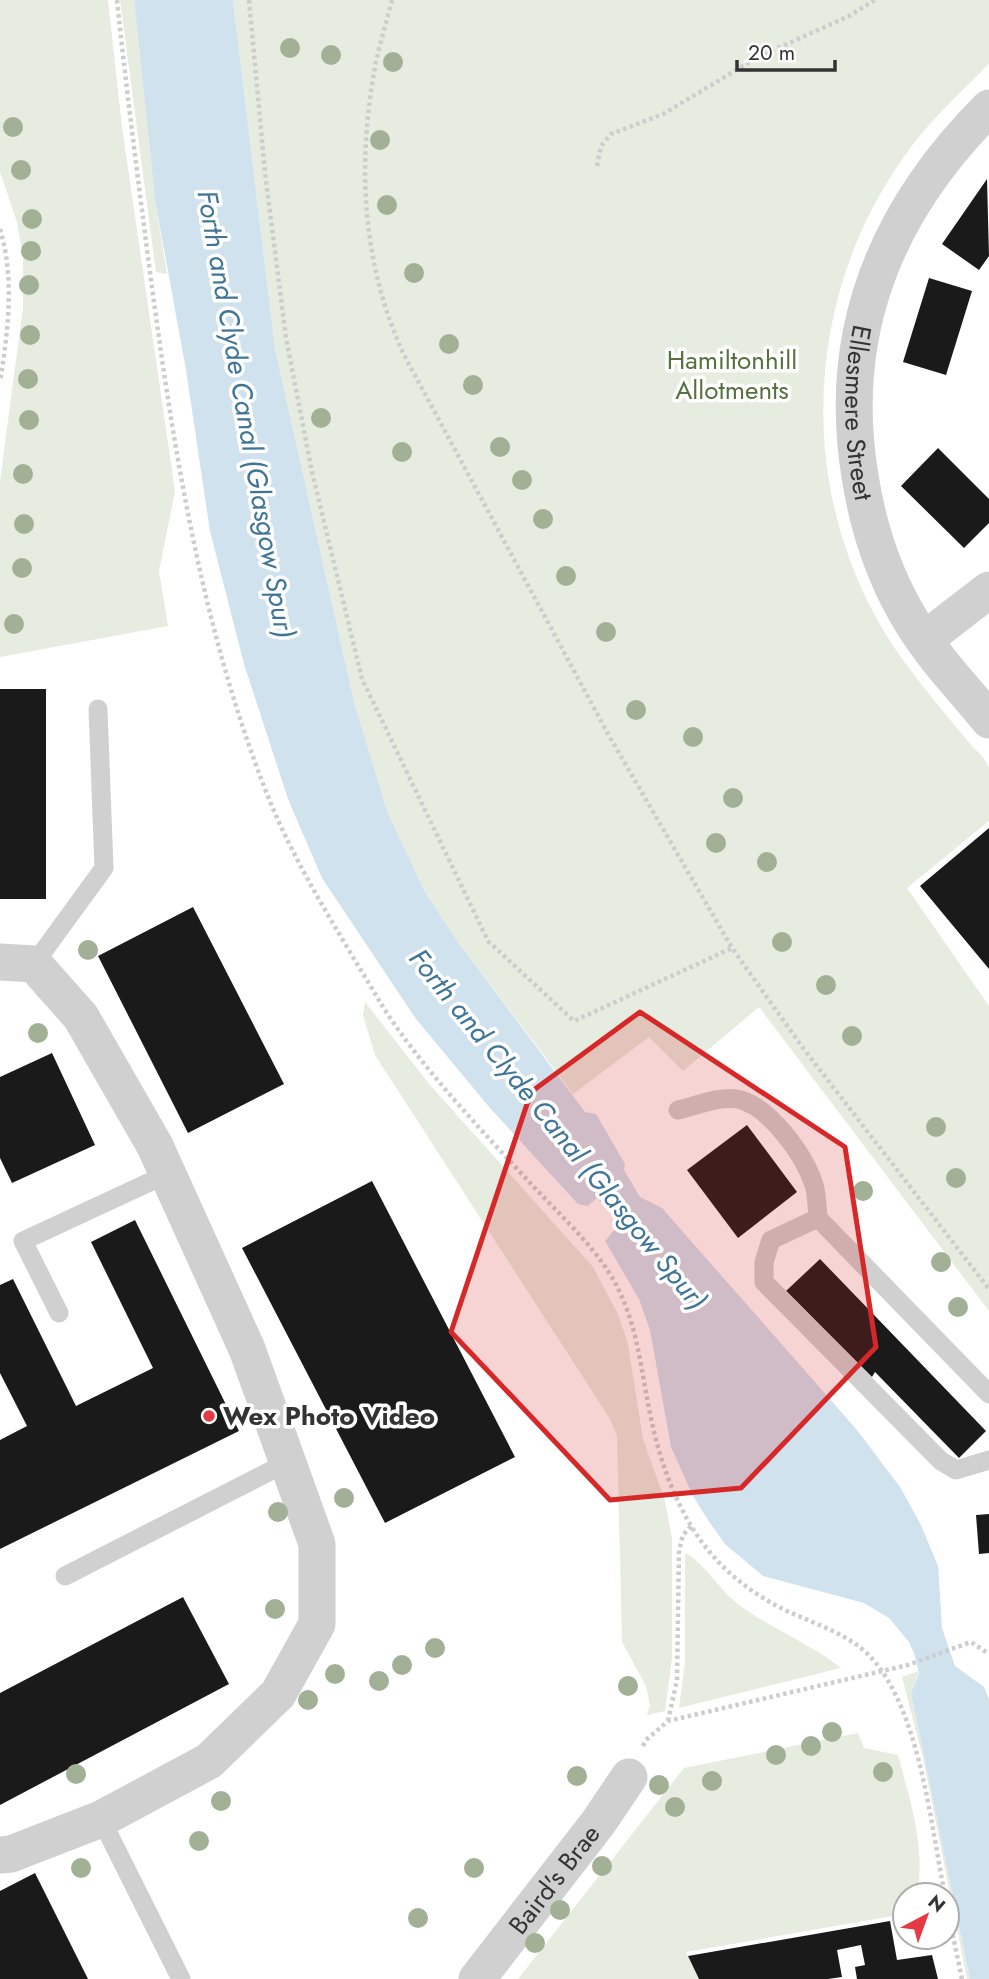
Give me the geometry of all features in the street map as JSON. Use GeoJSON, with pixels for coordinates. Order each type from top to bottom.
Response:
{"type":"FeatureCollection","features":[{"type":"Feature","properties":{"kind":"street","name":"Ellesmere Street"},"geometry":{"type":"LineString","coordinates":[[989,107],[939,162],[891,239],[867,305],[854,365],[854,427],[866,506],[883,565],[924,640],[989,720]]}},
{"type":"Feature","properties":{"kind":"street"},"geometry":{"type":"LineString","coordinates":[[924,640],[989,590]]}},
{"type":"Feature","properties":{"kind":"street"},"geometry":{"type":"LineString","coordinates":[[0,1855],[11,1854],[102,1819],[209,1761],[278,1694],[317,1624],[317,1544],[290,1461],[247,1349],[167,1174],[81,1017],[17,963]]}},
{"type":"Feature","properties":{"kind":"street","name":"Baird's Brae"},"geometry":{"type":"LineString","coordinates":[[477,1979],[598,1823],[629,1777]]}},
{"type":"Feature","properties":{"kind":"lane"},"geometry":{"type":"LineString","coordinates":[[17,963],[104,868],[98,709]]}},
{"type":"Feature","properties":{"kind":"lane"},"geometry":{"type":"LineString","coordinates":[[678,1110],[726,1099],[751,1104],[765,1113],[808,1169],[815,1188],[818,1217],[989,1394]]}},
{"type":"Feature","properties":{"kind":"lane"},"geometry":{"type":"LineString","coordinates":[[60,1313],[23,1241],[167,1174]]}},
{"type":"Feature","properties":{"kind":"lane"},"geometry":{"type":"LineString","coordinates":[[818,1217],[771,1240],[764,1262],[764,1282],[942,1461],[956,1470],[989,1460]]}},
{"type":"Feature","properties":{"kind":"lane"},"geometry":{"type":"LineString","coordinates":[[65,1576],[290,1461]]}},
{"type":"Feature","properties":{"kind":"lane"},"geometry":{"type":"LineString","coordinates":[[102,1819],[181,1979]]}},
{"type":"Feature","properties":{"kind":"path"},"geometry":{"type":"LineString","coordinates":[[117,0],[159,340],[192,531],[224,664],[271,802],[307,878],[391,1018],[463,1107],[590,1248],[621,1294],[637,1336],[658,1451],[669,1482],[691,1525],[719,1563],[755,1593],[858,1646],[883,1672],[895,1695],[913,1747],[942,1881]]}},
{"type":"Feature","properties":{"kind":"path"},"geometry":{"type":"LineString","coordinates":[[249,0],[265,173],[286,338],[312,472],[362,679],[488,941],[574,1021],[732,948]]}},
{"type":"Feature","properties":{"kind":"path"},"geometry":{"type":"LineString","coordinates":[[392,0],[374,70],[365,142],[368,229],[382,302],[404,355],[539,609],[732,948],[803,1048],[989,1289]]}},
{"type":"Feature","properties":{"kind":"path"},"geometry":{"type":"LineString","coordinates":[[597,166],[601,146],[611,134],[663,114],[758,57],[849,16],[875,0]]}},
{"type":"Feature","properties":{"kind":"path"},"geometry":{"type":"LineString","coordinates":[[0,229],[8,255],[9,305],[0,382]]}},
{"type":"Feature","properties":{"kind":"path"},"geometry":{"type":"LineString","coordinates":[[668,1721],[677,1680],[679,1550],[683,1535],[691,1525]]}},
{"type":"Feature","properties":{"kind":"path"},"geometry":{"type":"LineString","coordinates":[[629,1777],[646,1740],[668,1721],[883,1672],[971,1643],[989,1654]]}},
{"type":"Feature","properties":{"kind":"path"},"geometry":{"type":"LineString","coordinates":[[956,1951],[962,1979]]}},
{"type":"Feature","properties":{"kind":"highlighted area"},"geometry":{"type":"Polygon","coordinates":[[[640,1012],[845,1147],[876,1347],[741,1488],[610,1500],[451,1332],[531,1092],[640,1012]]]}},
{"type":"Feature","properties":{"kind":"green space"},"geometry":{"type":"Polygon","coordinates":[[[0,0],[108,0],[122,127],[175,491],[159,571],[168,626],[0,657],[0,481],[23,308],[23,258],[17,222],[0,172],[0,0]]]}},
{"type":"Feature","properties":{"kind":"green space"},"geometry":{"type":"Polygon","coordinates":[[[120,0],[134,0],[155,200],[167,274],[156,272],[120,0]]]}},
{"type":"Feature","properties":{"kind":"green space","name":"Hamiltonhill Allotments"},"geometry":{"type":"Polygon","coordinates":[[[233,0],[989,0],[989,64],[912,145],[870,213],[846,272],[830,333],[824,396],[826,459],[837,521],[858,581],[897,651],[989,768],[989,821],[907,888],[989,1006],[989,1311],[759,1007],[683,1071],[649,1037],[573,1094],[455,938],[424,890],[387,811],[355,706],[275,349],[233,0]]]}},
{"type":"Feature","properties":{"kind":"green space"},"geometry":{"type":"Polygon","coordinates":[[[365,1002],[430,1085],[593,1267],[618,1314],[628,1344],[643,1439],[665,1501],[672,1539],[672,1658],[665,1711],[647,1715],[650,1705],[646,1686],[622,1642],[617,1436],[610,1419],[375,1055],[363,1015],[365,1002]]]}},
{"type":"Feature","properties":{"kind":"green space"},"geometry":{"type":"Polygon","coordinates":[[[685,1553],[739,1605],[841,1668],[679,1708],[685,1663],[685,1553]]]}},
{"type":"Feature","properties":{"kind":"green space"},"geometry":{"type":"Polygon","coordinates":[[[919,1671],[911,1693],[950,1881],[947,1881],[923,1758],[902,1677],[919,1671]]]}},
{"type":"Feature","properties":{"kind":"green space"},"geometry":{"type":"Polygon","coordinates":[[[858,1733],[864,1748],[898,1755],[918,1842],[919,1881],[891,1881],[891,1916],[686,1952],[699,1979],[518,1979],[684,1768],[858,1733]]]}},
{"type":"Feature","properties":{"kind":"green space"},"geometry":{"type":"Polygon","coordinates":[[[961,1935],[970,1979],[967,1979],[961,1949],[961,1935]]]}},
{"type":"Feature","properties":{"kind":"water","name":"Forth and Clyde Canal (Glasgow Spur)"},"geometry":{"type":"Polygon","coordinates":[[[134,0],[233,0],[275,349],[355,706],[387,811],[424,890],[455,938],[585,1112],[596,1114],[625,1164],[624,1170],[640,1197],[662,1208],[857,1430],[900,1487],[920,1523],[938,1566],[942,1628],[955,1666],[984,1687],[989,1699],[989,1979],[970,1979],[961,1935],[961,1881],[950,1881],[911,1693],[919,1673],[909,1642],[889,1618],[864,1603],[763,1576],[725,1544],[693,1496],[671,1447],[650,1330],[639,1299],[605,1241],[621,1222],[597,1198],[588,1206],[578,1204],[490,1108],[416,1019],[322,878],[288,799],[244,664],[210,531],[186,370],[155,200],[134,0]]]}},
{"type":"Feature","properties":{"kind":"building"},"geometry":{"type":"Polygon","coordinates":[[[987,179],[989,256],[979,270],[942,244],[987,179]]]}},
{"type":"Feature","properties":{"kind":"building"},"geometry":{"type":"Polygon","coordinates":[[[929,278],[972,291],[946,375],[903,362],[929,278]]]}},
{"type":"Feature","properties":{"kind":"building"},"geometry":{"type":"Polygon","coordinates":[[[938,448],[989,499],[989,523],[964,548],[901,486],[938,448]]]}},
{"type":"Feature","properties":{"kind":"building"},"geometry":{"type":"Polygon","coordinates":[[[0,689],[46,689],[46,899],[0,899],[0,689]]]}},
{"type":"Feature","properties":{"kind":"building"},"geometry":{"type":"Polygon","coordinates":[[[989,828],[989,969],[920,886],[989,828]]]}},
{"type":"Feature","properties":{"kind":"building"},"geometry":{"type":"Polygon","coordinates":[[[193,907],[284,1084],[188,1133],[98,956],[193,907]]]}},
{"type":"Feature","properties":{"kind":"building"},"geometry":{"type":"Polygon","coordinates":[[[52,1053],[95,1145],[12,1183],[0,1158],[0,1077],[52,1053]]]}},
{"type":"Feature","properties":{"kind":"building"},"geometry":{"type":"Polygon","coordinates":[[[747,1125],[797,1192],[738,1238],[687,1170],[747,1125]]]}},
{"type":"Feature","properties":{"kind":"building"},"geometry":{"type":"Polygon","coordinates":[[[372,1181],[515,1457],[385,1523],[242,1248],[372,1181]]]}},
{"type":"Feature","properties":{"kind":"building"},"geometry":{"type":"Polygon","coordinates":[[[135,1220],[239,1431],[0,1549],[0,1440],[27,1426],[0,1373],[0,1285],[13,1279],[76,1406],[153,1368],[91,1242],[135,1220]]]}},
{"type":"Feature","properties":{"kind":"building"},"geometry":{"type":"Polygon","coordinates":[[[820,1259],[986,1431],[959,1458],[875,1372],[872,1377],[786,1291],[820,1259]]]}},
{"type":"Feature","properties":{"kind":"building"},"geometry":{"type":"Polygon","coordinates":[[[989,1514],[989,1553],[979,1554],[976,1515],[989,1514]]]}},
{"type":"Feature","properties":{"kind":"building"},"geometry":{"type":"Polygon","coordinates":[[[183,1597],[229,1684],[0,1805],[0,1693],[183,1597]]]}},
{"type":"Feature","properties":{"kind":"building"},"geometry":{"type":"Polygon","coordinates":[[[35,1873],[88,1979],[0,1979],[0,1891],[35,1873]]]}},
{"type":"Feature","properties":{"kind":"building"},"geometry":{"type":"Polygon","coordinates":[[[890,1921],[891,1951],[895,1951],[897,1960],[932,1955],[938,1979],[857,1979],[855,1967],[865,1965],[861,1945],[837,1950],[842,1977],[828,1979],[699,1979],[688,1956],[890,1921]]]}},
{"type":"Feature","properties":{"kind":"place","name":"Wex Photo Video"},"geometry":{"type":"Point","coordinates":[209,1416]}}]}
